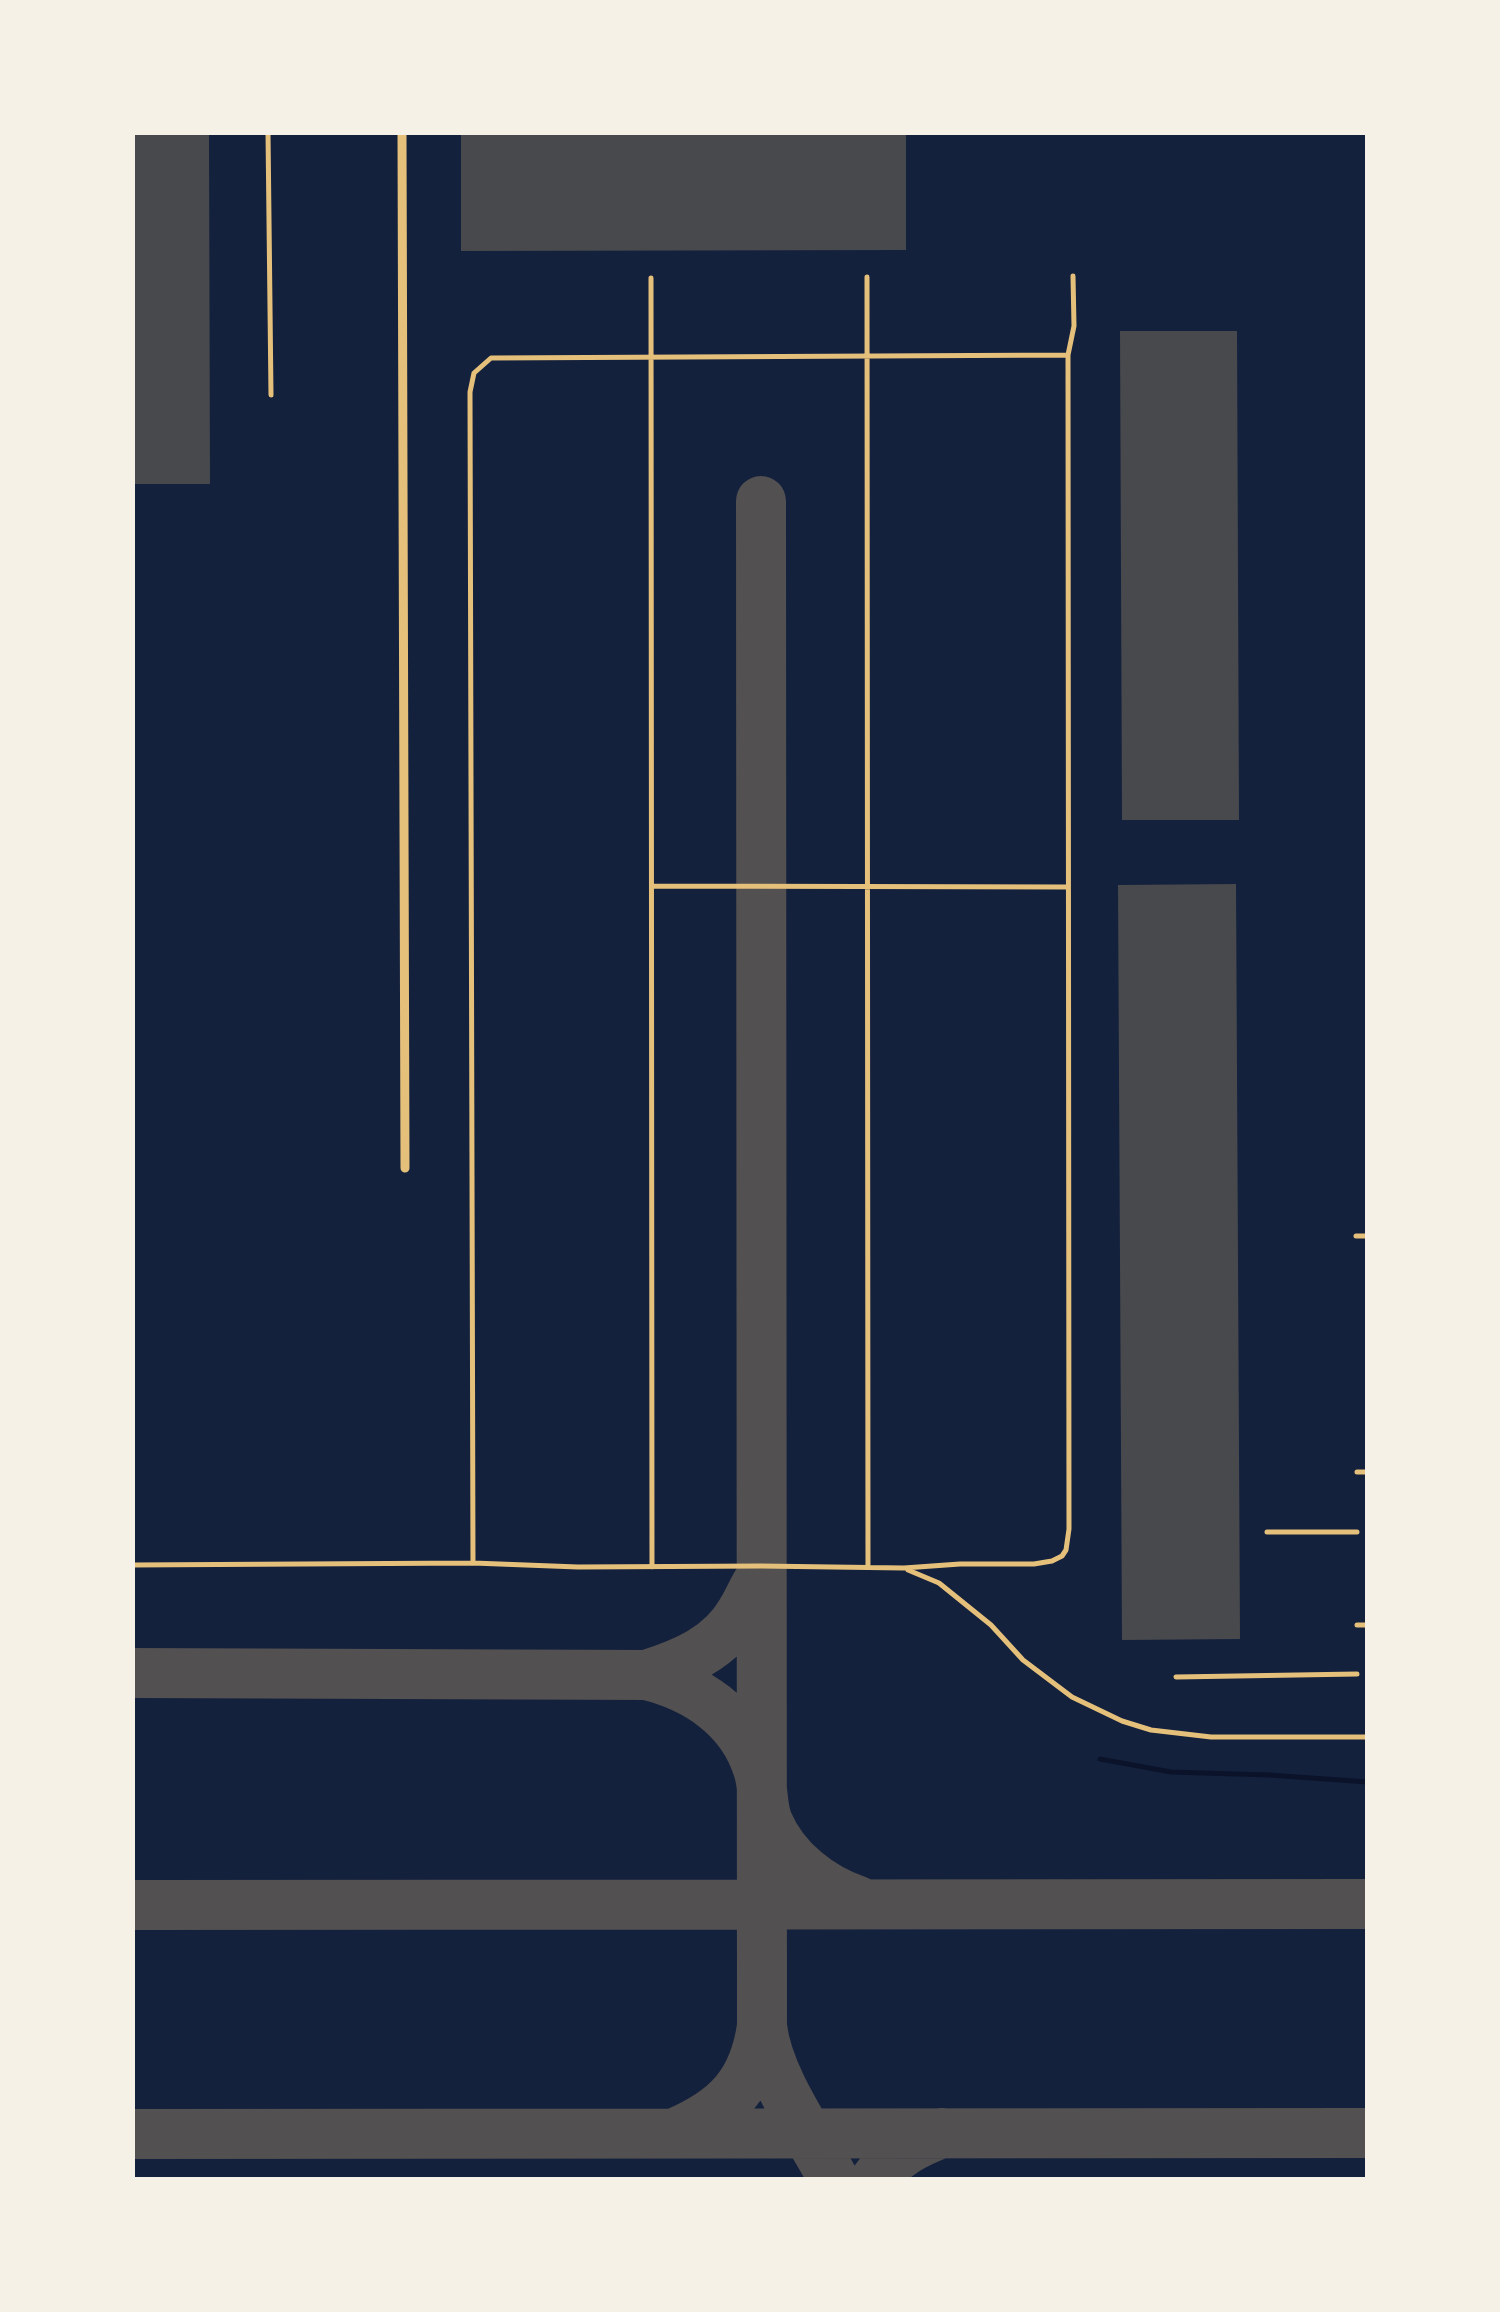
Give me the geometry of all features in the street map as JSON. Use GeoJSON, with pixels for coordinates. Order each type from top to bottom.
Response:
{"type":"FeatureCollection","features":[{"type":"Feature","properties":{"kind":"street"},"geometry":{"type":"LineString","coordinates":[[402,132],[405,1168]]}},
{"type":"Feature","properties":{"kind":"lane"},"geometry":{"type":"LineString","coordinates":[[268,132],[271,395]]}},
{"type":"Feature","properties":{"kind":"lane"},"geometry":{"type":"LineString","coordinates":[[132,1565],[472,1563],[904,1568],[1034,1564],[1052,1562],[1062,1556],[1069,1529],[1068,356],[1074,326],[1073,276]]}},
{"type":"Feature","properties":{"kind":"lane"},"geometry":{"type":"LineString","coordinates":[[868,277],[868,1567]]}},
{"type":"Feature","properties":{"kind":"lane"},"geometry":{"type":"LineString","coordinates":[[651,278],[652,1567]]}},
{"type":"Feature","properties":{"kind":"lane"},"geometry":{"type":"LineString","coordinates":[[472,1563],[471,382],[479,366],[491,358],[1068,356]]}},
{"type":"Feature","properties":{"kind":"lane"},"geometry":{"type":"LineString","coordinates":[[652,886],[1068,887]]}},
{"type":"Feature","properties":{"kind":"lane"},"geometry":{"type":"LineString","coordinates":[[1356,1236],[1368,1236]]}},
{"type":"Feature","properties":{"kind":"lane"},"geometry":{"type":"LineString","coordinates":[[1357,1472],[1368,1472]]}},
{"type":"Feature","properties":{"kind":"lane"},"geometry":{"type":"LineString","coordinates":[[1268,1532],[1356,1532]]}},
{"type":"Feature","properties":{"kind":"lane"},"geometry":{"type":"LineString","coordinates":[[904,1568],[939,1583],[990,1625],[1023,1660],[1072,1696],[1122,1721],[1151,1730],[1211,1737],[1368,1737]]}},
{"type":"Feature","properties":{"kind":"lane"},"geometry":{"type":"LineString","coordinates":[[1357,1626],[1368,1626]]}},
{"type":"Feature","properties":{"kind":"lane"},"geometry":{"type":"LineString","coordinates":[[1176,1677],[1356,1674]]}},
{"type":"Feature","properties":{"kind":"building"},"geometry":{"type":"Polygon","coordinates":[[[132,132],[209,132],[210,484],[132,484],[132,132]]]}},
{"type":"Feature","properties":{"kind":"building"},"geometry":{"type":"Polygon","coordinates":[[[461,132],[906,132],[906,250],[461,251],[461,132]]]}},
{"type":"Feature","properties":{"kind":"building"},"geometry":{"type":"Polygon","coordinates":[[[1120,331],[1237,331],[1239,820],[1122,820],[1120,331]]]}},
{"type":"Feature","properties":{"kind":"building"},"geometry":{"type":"Polygon","coordinates":[[[1236,884],[1240,1639],[1122,1640],[1118,885],[1236,884]]]}},
{"type":"Feature","properties":{"kind":"waterway"},"geometry":{"type":"LineString","coordinates":[[1100,1759],[1171,1772],[1368,1782]]}},
{"type":"Feature","properties":{"kind":"taxiway"},"geometry":{"type":"LineString","coordinates":[[761,501],[762,2026],[781,2085],[834,2180]]}},
{"type":"Feature","properties":{"kind":"taxiway"},"geometry":{"type":"LineString","coordinates":[[646,1675],[688,1659],[723,1635],[761,1577]]}},
{"type":"Feature","properties":{"kind":"taxiway"},"geometry":{"type":"LineString","coordinates":[[132,1673],[646,1675],[665,1680],[715,1707],[741,1734],[760,1775],[766,1816],[783,1849],[817,1880],[858,1901]]}},
{"type":"Feature","properties":{"kind":"taxiway"},"geometry":{"type":"LineString","coordinates":[[132,1905],[1368,1904]]}},
{"type":"Feature","properties":{"kind":"taxiway"},"geometry":{"type":"LineString","coordinates":[[675,2133],[709,2115],[735,2093],[752,2064],[762,2026]]}},
{"type":"Feature","properties":{"kind":"taxiway"},"geometry":{"type":"LineString","coordinates":[[875,2180],[905,2151],[942,2133]]}},
{"type":"Feature","properties":{"kind":"taxiway"},"geometry":{"type":"LineString","coordinates":[[132,2134],[1368,2133]]}}]}
